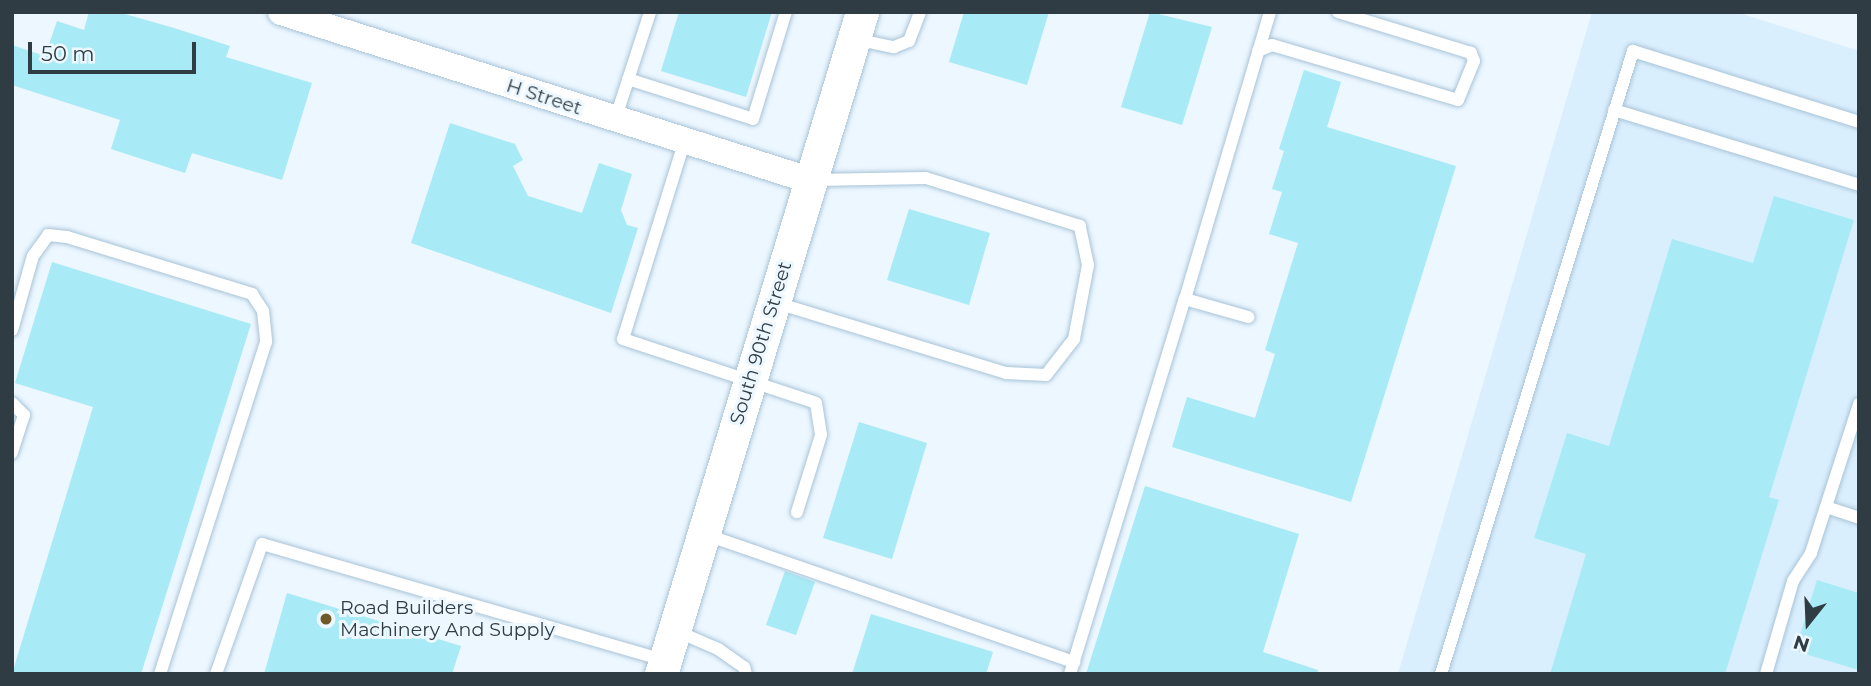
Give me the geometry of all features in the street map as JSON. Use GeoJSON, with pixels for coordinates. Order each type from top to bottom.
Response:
{"type":"FeatureCollection","features":[{"type":"Feature","properties":{"kind":"street","name":"H Street"},"geometry":{"type":"LineString","coordinates":[[281,12],[684,143],[809,180]]}},
{"type":"Feature","properties":{"kind":"street","name":"South 90th Street"},"geometry":{"type":"LineString","coordinates":[[667,655],[809,180],[858,26]]}},
{"type":"Feature","properties":{"kind":"lane"},"geometry":{"type":"LineString","coordinates":[[615,120],[650,12]]}},
{"type":"Feature","properties":{"kind":"lane"},"geometry":{"type":"LineString","coordinates":[[628,79],[753,119],[786,12]]}},
{"type":"Feature","properties":{"kind":"lane"},"geometry":{"type":"LineString","coordinates":[[858,26],[894,47],[909,41],[920,12]]}},
{"type":"Feature","properties":{"kind":"lane"},"geometry":{"type":"LineString","coordinates":[[704,534],[1072,668],[1270,12]]}},
{"type":"Feature","properties":{"kind":"lane"},"geometry":{"type":"LineString","coordinates":[[1258,51],[1272,45],[1458,100],[1474,61],[1471,53],[1338,12]]}},
{"type":"Feature","properties":{"kind":"lane"},"geometry":{"type":"LineString","coordinates":[[1441,674],[1633,51],[1859,122]]}},
{"type":"Feature","properties":{"kind":"lane"},"geometry":{"type":"LineString","coordinates":[[1614,110],[1859,185]]}},
{"type":"Feature","properties":{"kind":"lane"},"geometry":{"type":"LineString","coordinates":[[684,143],[624,339],[816,403],[821,435],[797,512]]}},
{"type":"Feature","properties":{"kind":"lane"},"geometry":{"type":"LineString","coordinates":[[773,302],[1006,373],[1045,375],[1074,339],[1088,265],[1080,226],[926,178],[809,180]]}},
{"type":"Feature","properties":{"kind":"lane"},"geometry":{"type":"LineString","coordinates":[[12,330],[33,257],[48,235],[67,237],[252,294],[263,311],[266,342],[160,674]]}},
{"type":"Feature","properties":{"kind":"lane"},"geometry":{"type":"LineString","coordinates":[[1185,299],[1248,317]]}},
{"type":"Feature","properties":{"kind":"lane"},"geometry":{"type":"LineString","coordinates":[[12,403],[24,415],[12,453]]}},
{"type":"Feature","properties":{"kind":"lane"},"geometry":{"type":"LineString","coordinates":[[1766,674],[1793,581],[1811,553],[1859,404]]}},
{"type":"Feature","properties":{"kind":"lane"},"geometry":{"type":"LineString","coordinates":[[1826,507],[1859,518]]}},
{"type":"Feature","properties":{"kind":"lane"},"geometry":{"type":"LineString","coordinates":[[216,674],[262,544],[667,655],[718,649],[744,667],[746,674]]}},
{"type":"Feature","properties":{"kind":"shaded area"},"geometry":{"type":"Polygon","coordinates":[[[1592,12],[1736,12],[1859,51],[1859,674],[1398,674],[1592,12]]]}},
{"type":"Feature","properties":{"kind":"building"},"geometry":{"type":"Polygon","coordinates":[[[89,12],[118,12],[174,28],[230,46],[226,57],[312,83],[282,180],[192,153],[185,173],[111,149],[120,120],[12,85],[12,45],[45,56],[57,21],[84,30],[89,12]]]}},
{"type":"Feature","properties":{"kind":"building"},"geometry":{"type":"Polygon","coordinates":[[[679,12],[772,12],[746,97],[661,71],[679,12]]]}},
{"type":"Feature","properties":{"kind":"building"},"geometry":{"type":"Polygon","coordinates":[[[964,12],[1049,12],[1027,85],[949,62],[964,12]]]}},
{"type":"Feature","properties":{"kind":"building"},"geometry":{"type":"Polygon","coordinates":[[[1150,12],[1212,27],[1182,125],[1121,107],[1150,12]]]}},
{"type":"Feature","properties":{"kind":"building"},"geometry":{"type":"Polygon","coordinates":[[[1304,70],[1341,82],[1327,127],[1456,166],[1351,502],[1172,447],[1187,397],[1255,418],[1275,354],[1265,350],[1298,243],[1269,234],[1282,192],[1272,189],[1284,151],[1279,149],[1304,70]]]}},
{"type":"Feature","properties":{"kind":"building"},"geometry":{"type":"Polygon","coordinates":[[[450,123],[515,144],[523,160],[513,166],[528,196],[582,213],[599,163],[632,174],[621,210],[627,225],[638,228],[611,313],[411,243],[450,123]]]}},
{"type":"Feature","properties":{"kind":"building"},"geometry":{"type":"Polygon","coordinates":[[[1774,196],[1854,220],[1769,497],[1779,500],[1725,674],[1550,674],[1586,554],[1534,538],[1567,433],[1609,446],[1672,239],[1753,263],[1774,196]]]}},
{"type":"Feature","properties":{"kind":"building"},"geometry":{"type":"Polygon","coordinates":[[[909,209],[990,233],[969,305],[887,280],[909,209]]]}},
{"type":"Feature","properties":{"kind":"building"},"geometry":{"type":"Polygon","coordinates":[[[52,262],[251,324],[141,674],[12,674],[93,407],[15,383],[52,262]]]}},
{"type":"Feature","properties":{"kind":"building"},"geometry":{"type":"Polygon","coordinates":[[[859,422],[927,443],[892,559],[823,538],[859,422]]]}},
{"type":"Feature","properties":{"kind":"building"},"geometry":{"type":"Polygon","coordinates":[[[1145,486],[1299,534],[1263,652],[1318,670],[1317,674],[1086,674],[1145,486]]]}},
{"type":"Feature","properties":{"kind":"building"},"geometry":{"type":"Polygon","coordinates":[[[785,571],[815,582],[796,635],[766,625],[785,571]]]}},
{"type":"Feature","properties":{"kind":"building"},"geometry":{"type":"Polygon","coordinates":[[[1817,580],[1859,593],[1859,670],[1795,651],[1817,580]]]}},
{"type":"Feature","properties":{"kind":"building","name":"Road Builders Machinery And Supply"},"geometry":{"type":"Polygon","coordinates":[[[287,593],[461,646],[452,674],[264,674],[287,593]]]}},
{"type":"Feature","properties":{"kind":"building"},"geometry":{"type":"Polygon","coordinates":[[[871,614],[993,652],[986,674],[852,674],[871,614]]]}},
{"type":"Feature","properties":{"kind":"place","name":"Road Builders Machinery And Supply"},"geometry":{"type":"Point","coordinates":[326,619]}}]}
